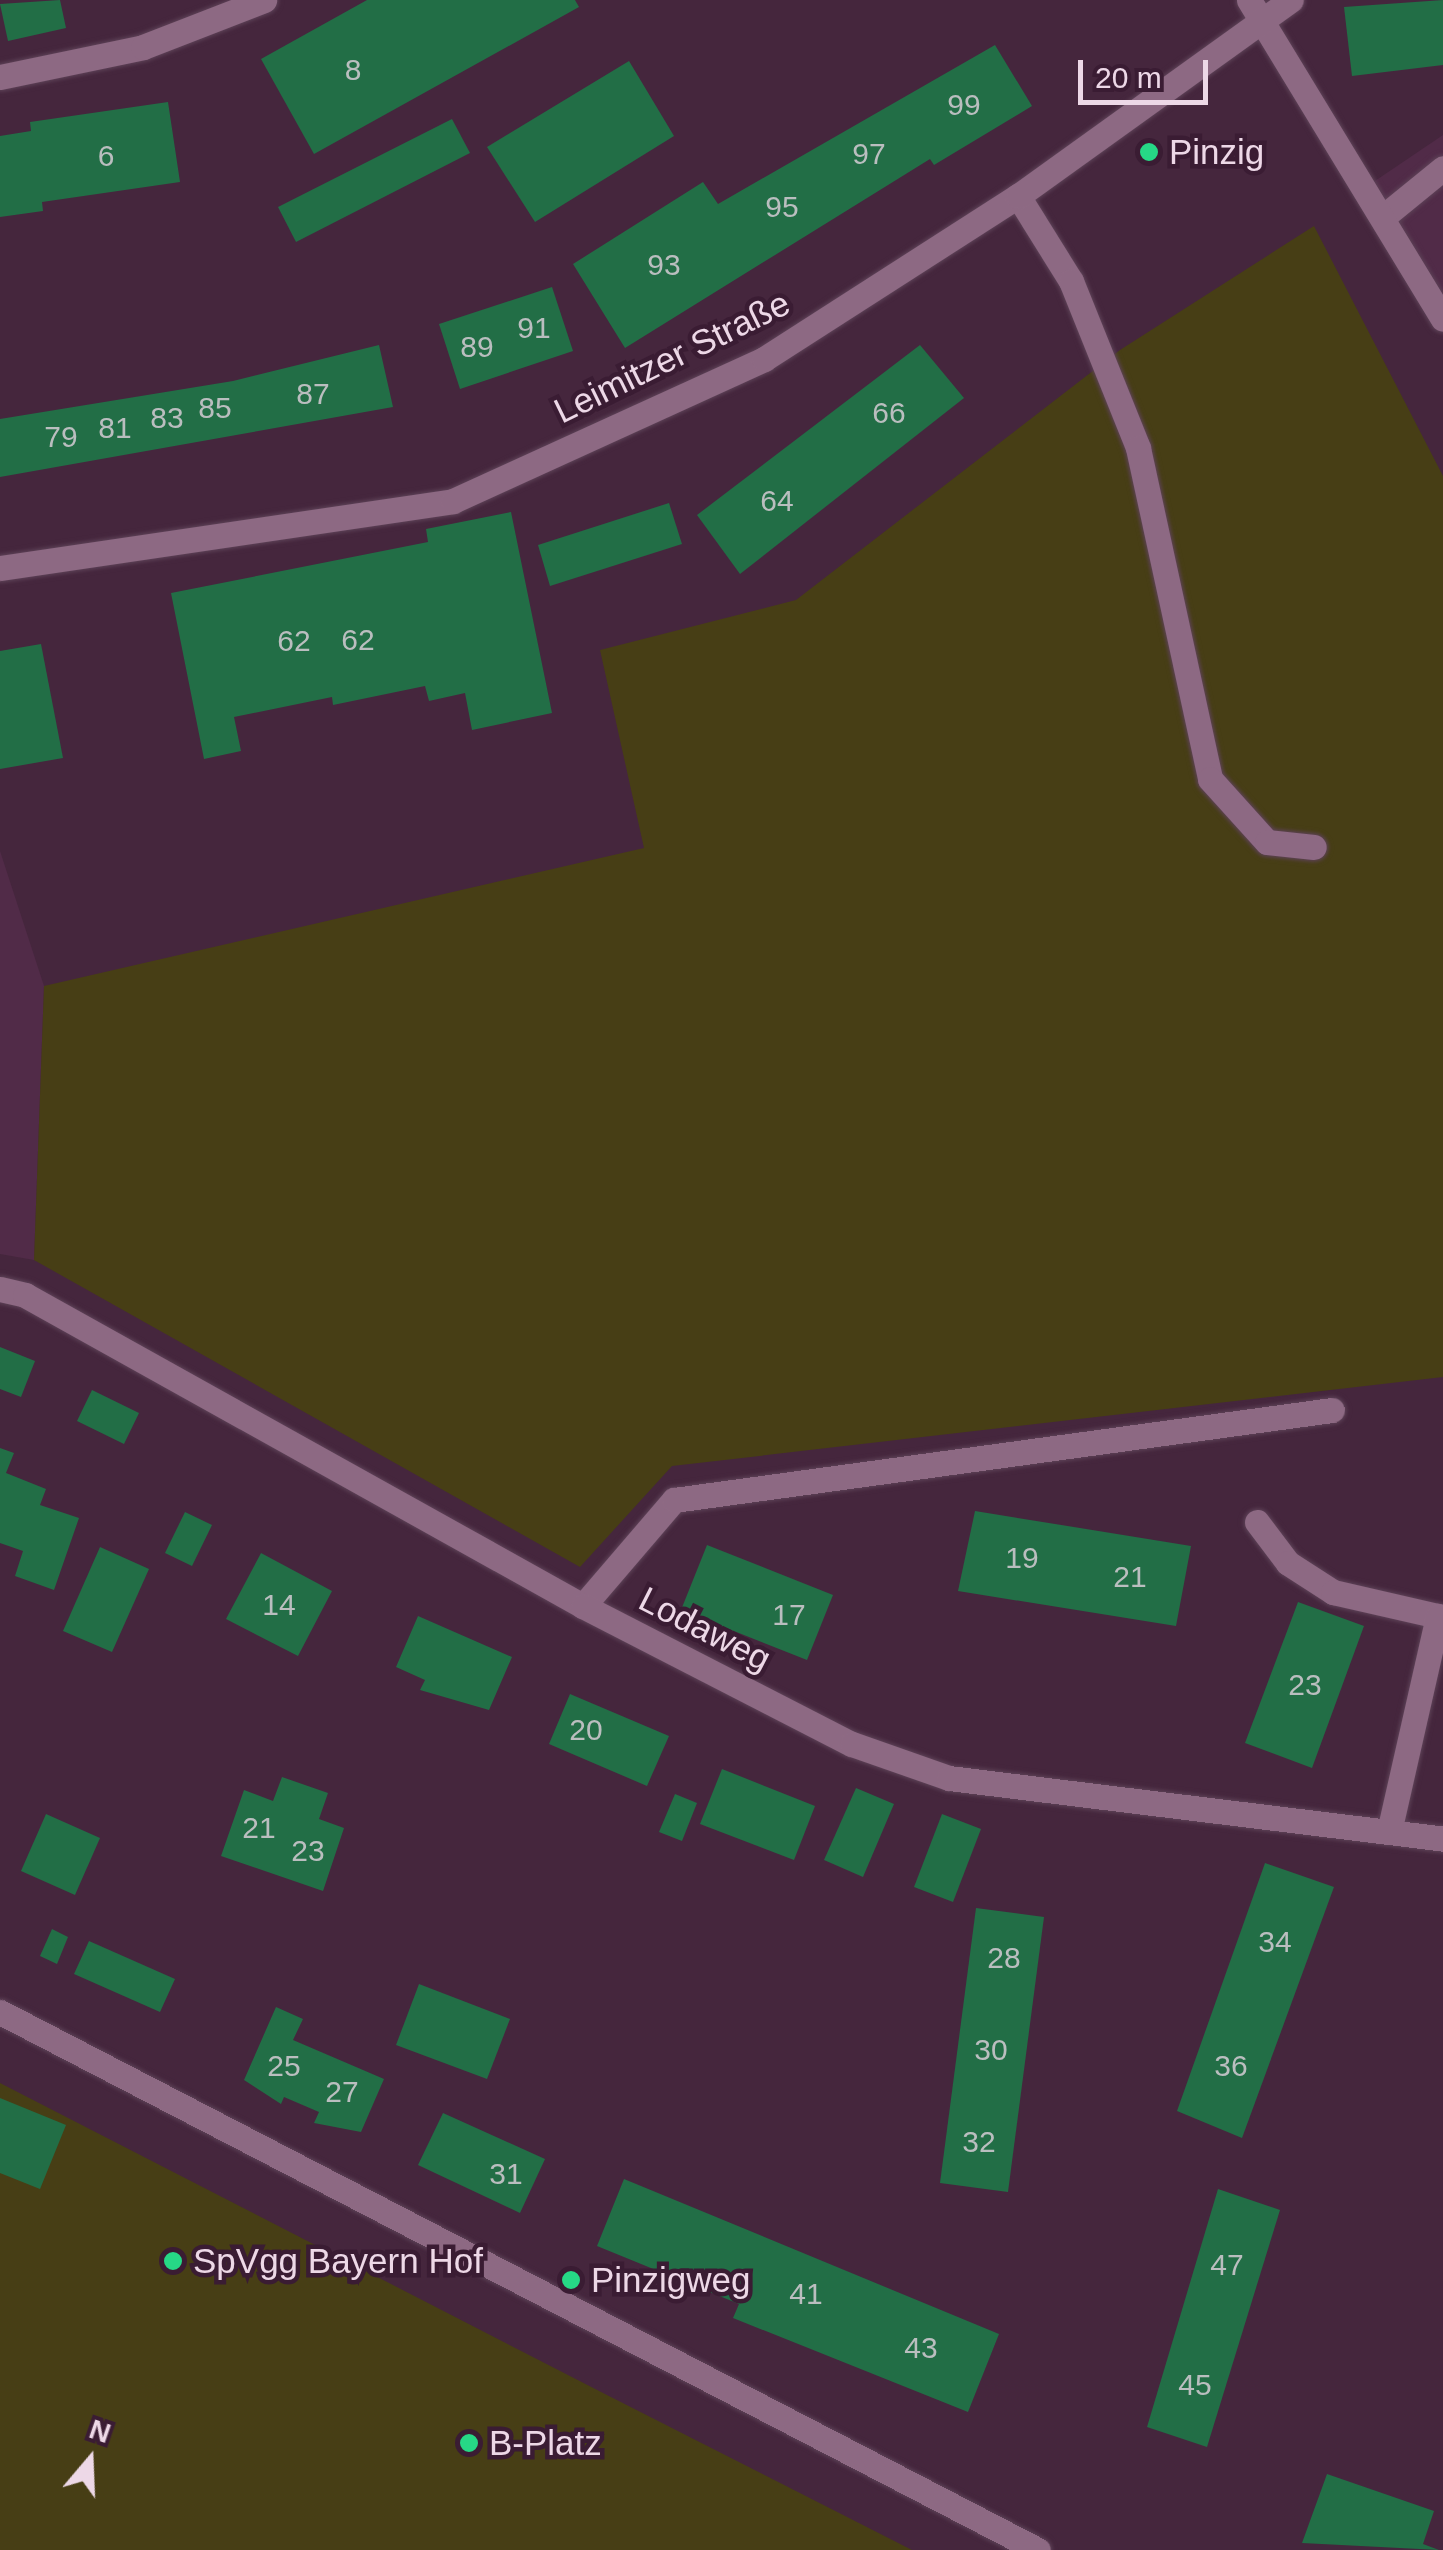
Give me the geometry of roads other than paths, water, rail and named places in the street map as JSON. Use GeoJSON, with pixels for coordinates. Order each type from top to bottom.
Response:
{"type":"FeatureCollection","features":[{"type":"Feature","properties":{"kind":"street"},"geometry":{"type":"LineString","coordinates":[[0,77],[143,46],[264,0]]}},
{"type":"Feature","properties":{"kind":"street","name":"Leimitzer Straße"},"geometry":{"type":"LineString","coordinates":[[0,568],[453,501],[764,359],[1018,196],[1257,10],[1290,0]]}},
{"type":"Feature","properties":{"kind":"street"},"geometry":{"type":"LineString","coordinates":[[1257,10],[1443,319]]}},
{"type":"Feature","properties":{"kind":"street"},"geometry":{"type":"LineString","coordinates":[[1383,217],[1443,168]]}},
{"type":"Feature","properties":{"kind":"street"},"geometry":{"type":"LineString","coordinates":[[1018,196],[1071,280],[1138,448],[1210,778],[1267,842],[1314,847]]}},
{"type":"Feature","properties":{"kind":"street","name":"Lodaweg"},"geometry":{"type":"LineString","coordinates":[[0,1289],[25,1295],[583,1606],[852,1744],[949,1778],[1443,1839]]}},
{"type":"Feature","properties":{"kind":"street"},"geometry":{"type":"LineString","coordinates":[[583,1606],[674,1500],[1332,1410]]}},
{"type":"Feature","properties":{"kind":"street"},"geometry":{"type":"LineString","coordinates":[[1257,1522],[1288,1563],[1333,1592],[1438,1616],[1389,1832]]}},
{"type":"Feature","properties":{"kind":"street"},"geometry":{"type":"LineString","coordinates":[[0,2012],[1038,2550]]}},
{"type":"Feature","properties":{"kind":"place","name":"Pinzig"},"geometry":{"type":"Point","coordinates":[1149,152]}},
{"type":"Feature","properties":{"kind":"place","name":"SpVgg Bayern Hof"},"geometry":{"type":"Point","coordinates":[173,2261]}},
{"type":"Feature","properties":{"kind":"place","name":"Pinzigweg"},"geometry":{"type":"Point","coordinates":[571,2280]}},
{"type":"Feature","properties":{"kind":"place","name":"B-Platz"},"geometry":{"type":"Point","coordinates":[469,2443]}}]}
